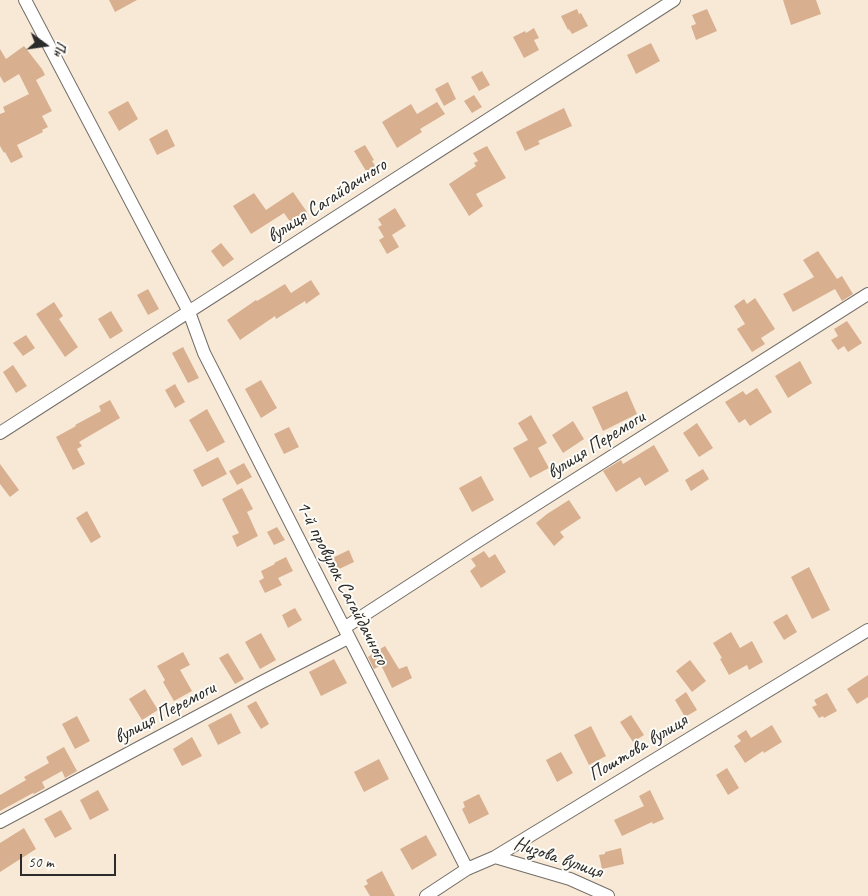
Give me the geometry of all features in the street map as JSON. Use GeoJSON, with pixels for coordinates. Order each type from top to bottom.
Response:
{"type":"FeatureCollection","features":[{"type":"Feature","properties":{"kind":"street","name":"1-й провулок Сагайдачного"},"geometry":{"type":"LineString","coordinates":[[25,0],[189,312],[204,353],[467,869]]}},
{"type":"Feature","properties":{"kind":"street","name":"вулиця Сагайдачного"},"geometry":{"type":"LineString","coordinates":[[0,433],[674,0]]}},
{"type":"Feature","properties":{"kind":"street","name":"вулиця Перемоги"},"geometry":{"type":"LineString","coordinates":[[0,822],[260,683],[346,633],[472,545],[868,294]]}},
{"type":"Feature","properties":{"kind":"street","name":"Поштова вулиця"},"geometry":{"type":"LineString","coordinates":[[426,896],[467,869],[495,857],[868,630]]}},
{"type":"Feature","properties":{"kind":"street","name":"Низова вулиця"},"geometry":{"type":"LineString","coordinates":[[495,857],[570,879],[608,896]]}},
{"type":"Feature","properties":{"kind":"building"},"geometry":{"type":"Polygon","coordinates":[[[109,0],[137,0],[115,12],[109,0]]]}},
{"type":"Feature","properties":{"kind":"building"},"geometry":{"type":"Polygon","coordinates":[[[783,0],[816,0],[821,14],[791,25],[783,0]]]}},
{"type":"Feature","properties":{"kind":"building"},"geometry":{"type":"Polygon","coordinates":[[[577,9],[588,26],[572,34],[561,16],[577,9]]]}},
{"type":"Feature","properties":{"kind":"building"},"geometry":{"type":"Polygon","coordinates":[[[707,9],[717,31],[696,40],[691,26],[696,24],[692,15],[707,9]]]}},
{"type":"Feature","properties":{"kind":"building"},"geometry":{"type":"Polygon","coordinates":[[[534,28],[539,38],[534,40],[539,50],[524,58],[513,37],[534,28]]]}},
{"type":"Feature","properties":{"kind":"building"},"geometry":{"type":"Polygon","coordinates":[[[651,43],[660,61],[636,74],[627,55],[651,43]]]}},
{"type":"Feature","properties":{"kind":"building"},"geometry":{"type":"Polygon","coordinates":[[[24,46],[45,75],[36,80],[52,111],[42,116],[48,127],[42,130],[43,132],[17,145],[23,157],[11,163],[0,146],[0,114],[5,112],[3,107],[29,94],[19,74],[4,83],[0,76],[0,49],[6,59],[24,46]]]}},
{"type":"Feature","properties":{"kind":"building"},"geometry":{"type":"Polygon","coordinates":[[[482,71],[490,85],[479,91],[471,77],[482,71]]]}},
{"type":"Feature","properties":{"kind":"building"},"geometry":{"type":"Polygon","coordinates":[[[448,82],[456,99],[444,106],[435,89],[448,82]]]}},
{"type":"Feature","properties":{"kind":"building"},"geometry":{"type":"Polygon","coordinates":[[[474,95],[482,107],[472,113],[464,101],[474,95]]]}},
{"type":"Feature","properties":{"kind":"building"},"geometry":{"type":"Polygon","coordinates":[[[128,101],[138,119],[119,131],[108,112],[128,101]]]}},
{"type":"Feature","properties":{"kind":"building"},"geometry":{"type":"Polygon","coordinates":[[[437,102],[445,114],[420,129],[422,132],[397,148],[382,122],[411,104],[417,114],[437,102]]]}},
{"type":"Feature","properties":{"kind":"building"},"geometry":{"type":"Polygon","coordinates":[[[564,108],[572,126],[538,141],[540,144],[525,151],[516,132],[564,108]]]}},
{"type":"Feature","properties":{"kind":"building"},"geometry":{"type":"Polygon","coordinates":[[[167,129],[175,146],[157,155],[149,139],[167,129]]]}},
{"type":"Feature","properties":{"kind":"building"},"geometry":{"type":"Polygon","coordinates":[[[365,145],[378,170],[369,176],[354,151],[365,145]]]}},
{"type":"Feature","properties":{"kind":"building"},"geometry":{"type":"Polygon","coordinates":[[[487,146],[506,178],[476,194],[483,206],[469,216],[449,184],[476,166],[474,163],[478,161],[473,153],[487,146]]]}},
{"type":"Feature","properties":{"kind":"building"},"geometry":{"type":"Polygon","coordinates":[[[293,192],[307,212],[291,223],[284,213],[251,234],[233,206],[254,193],[266,210],[293,192]]]}},
{"type":"Feature","properties":{"kind":"building"},"geometry":{"type":"Polygon","coordinates":[[[395,208],[406,226],[392,235],[399,247],[387,254],[379,240],[384,237],[378,227],[382,225],[378,219],[395,208]]]}},
{"type":"Feature","properties":{"kind":"building"},"geometry":{"type":"Polygon","coordinates":[[[221,243],[234,259],[223,267],[211,251],[221,243]]]}},
{"type":"Feature","properties":{"kind":"building"},"geometry":{"type":"Polygon","coordinates":[[[818,251],[837,279],[842,276],[853,294],[842,301],[835,289],[793,312],[783,294],[814,277],[803,260],[818,251]]]}},
{"type":"Feature","properties":{"kind":"building"},"geometry":{"type":"Polygon","coordinates":[[[311,280],[320,294],[306,304],[305,301],[276,319],[275,316],[240,340],[227,320],[256,300],[285,284],[291,293],[311,280]]]}},
{"type":"Feature","properties":{"kind":"building"},"geometry":{"type":"Polygon","coordinates":[[[148,289],[159,309],[148,315],[137,295],[148,289]]]}},
{"type":"Feature","properties":{"kind":"building"},"geometry":{"type":"Polygon","coordinates":[[[755,298],[775,329],[761,338],[765,344],[752,352],[737,329],[745,324],[734,306],[744,299],[747,304],[755,298]]]}},
{"type":"Feature","properties":{"kind":"building"},"geometry":{"type":"Polygon","coordinates":[[[54,302],[63,316],[59,319],[78,347],[65,357],[36,314],[54,302]]]}},
{"type":"Feature","properties":{"kind":"building"},"geometry":{"type":"Polygon","coordinates":[[[111,311],[123,331],[110,339],[98,319],[111,311]]]}},
{"type":"Feature","properties":{"kind":"building"},"geometry":{"type":"Polygon","coordinates":[[[847,321],[862,343],[848,352],[844,346],[838,350],[831,340],[838,336],[834,329],[847,321]]]}},
{"type":"Feature","properties":{"kind":"building"},"geometry":{"type":"Polygon","coordinates":[[[26,335],[35,348],[23,356],[13,343],[26,335]]]}},
{"type":"Feature","properties":{"kind":"building"},"geometry":{"type":"Polygon","coordinates":[[[183,347],[199,378],[188,383],[172,353],[183,347]]]}},
{"type":"Feature","properties":{"kind":"building"},"geometry":{"type":"Polygon","coordinates":[[[800,361],[812,383],[788,398],[775,376],[800,361]]]}},
{"type":"Feature","properties":{"kind":"building"},"geometry":{"type":"Polygon","coordinates":[[[13,365],[27,386],[16,393],[3,372],[13,365]]]}},
{"type":"Feature","properties":{"kind":"building"},"geometry":{"type":"Polygon","coordinates":[[[261,380],[277,408],[261,418],[245,389],[261,380]]]}},
{"type":"Feature","properties":{"kind":"building"},"geometry":{"type":"Polygon","coordinates":[[[175,384],[185,402],[175,408],[165,390],[175,384]]]}},
{"type":"Feature","properties":{"kind":"building"},"geometry":{"type":"Polygon","coordinates":[[[757,388],[772,412],[750,426],[745,419],[739,423],[725,402],[743,391],[746,395],[757,388]]]}},
{"type":"Feature","properties":{"kind":"building"},"geometry":{"type":"Polygon","coordinates":[[[627,391],[637,414],[603,431],[592,407],[627,391]]]}},
{"type":"Feature","properties":{"kind":"building"},"geometry":{"type":"Polygon","coordinates":[[[110,400],[120,418],[79,442],[82,446],[77,449],[85,464],[73,470],[56,437],[101,411],[99,406],[110,400]]]}},
{"type":"Feature","properties":{"kind":"building"},"geometry":{"type":"Polygon","coordinates":[[[207,409],[225,442],[207,452],[189,420],[207,409]]]}},
{"type":"Feature","properties":{"kind":"building"},"geometry":{"type":"Polygon","coordinates":[[[531,415],[547,443],[538,448],[549,468],[530,478],[513,448],[528,440],[518,423],[531,415]]]}},
{"type":"Feature","properties":{"kind":"building"},"geometry":{"type":"Polygon","coordinates":[[[573,421],[584,439],[563,453],[552,435],[573,421]]]}},
{"type":"Feature","properties":{"kind":"building"},"geometry":{"type":"Polygon","coordinates":[[[697,423],[713,448],[699,457],[683,433],[697,423]]]}},
{"type":"Feature","properties":{"kind":"building"},"geometry":{"type":"Polygon","coordinates":[[[289,427],[299,447],[284,454],[274,434],[289,427]]]}},
{"type":"Feature","properties":{"kind":"building"},"geometry":{"type":"Polygon","coordinates":[[[654,445],[669,471],[645,486],[640,477],[616,492],[603,471],[621,460],[623,464],[654,445]]]}},
{"type":"Feature","properties":{"kind":"building"},"geometry":{"type":"Polygon","coordinates":[[[218,457],[227,474],[202,487],[193,470],[218,457]]]}},
{"type":"Feature","properties":{"kind":"building"},"geometry":{"type":"Polygon","coordinates":[[[244,463],[252,477],[237,485],[229,471],[244,463]]]}},
{"type":"Feature","properties":{"kind":"building"},"geometry":{"type":"Polygon","coordinates":[[[0,464],[19,490],[10,497],[0,484],[0,464]]]}},
{"type":"Feature","properties":{"kind":"building"},"geometry":{"type":"Polygon","coordinates":[[[703,469],[709,479],[691,491],[685,480],[703,469]]]}},
{"type":"Feature","properties":{"kind":"building"},"geometry":{"type":"Polygon","coordinates":[[[481,476],[494,500],[472,512],[459,488],[481,476]]]}},
{"type":"Feature","properties":{"kind":"building"},"geometry":{"type":"Polygon","coordinates":[[[242,488],[253,509],[247,512],[258,536],[237,547],[232,536],[239,533],[222,499],[242,488]]]}},
{"type":"Feature","properties":{"kind":"building"},"geometry":{"type":"Polygon","coordinates":[[[569,500],[581,518],[560,532],[564,537],[554,546],[536,523],[569,500]]]}},
{"type":"Feature","properties":{"kind":"building"},"geometry":{"type":"Polygon","coordinates":[[[87,511],[101,537],[91,543],[76,518],[87,511]]]}},
{"type":"Feature","properties":{"kind":"building"},"geometry":{"type":"Polygon","coordinates":[[[277,527],[285,540],[274,545],[267,532],[277,527]]]}},
{"type":"Feature","properties":{"kind":"building"},"geometry":{"type":"Polygon","coordinates":[[[349,550],[354,562],[335,571],[330,559],[349,550]]]}},
{"type":"Feature","properties":{"kind":"building"},"geometry":{"type":"Polygon","coordinates":[[[484,551],[489,558],[495,554],[506,572],[481,588],[470,571],[476,566],[471,559],[484,551]]]}},
{"type":"Feature","properties":{"kind":"building"},"geometry":{"type":"Polygon","coordinates":[[[286,557],[293,571],[278,578],[282,585],[265,593],[259,581],[264,578],[261,571],[286,557]]]}},
{"type":"Feature","properties":{"kind":"building"},"geometry":{"type":"Polygon","coordinates":[[[809,567],[830,610],[812,619],[791,577],[809,567]]]}},
{"type":"Feature","properties":{"kind":"building"},"geometry":{"type":"Polygon","coordinates":[[[295,608],[302,620],[288,628],[282,615],[295,608]]]}},
{"type":"Feature","properties":{"kind":"building"},"geometry":{"type":"Polygon","coordinates":[[[787,614],[797,632],[784,640],[773,622],[787,614]]]}},
{"type":"Feature","properties":{"kind":"building"},"geometry":{"type":"Polygon","coordinates":[[[731,632],[740,648],[752,641],[763,662],[749,670],[747,665],[729,675],[713,643],[731,632]]]}},
{"type":"Feature","properties":{"kind":"building"},"geometry":{"type":"Polygon","coordinates":[[[261,633],[276,660],[260,669],[245,642],[261,633]]]}},
{"type":"Feature","properties":{"kind":"building"},"geometry":{"type":"Polygon","coordinates":[[[385,646],[399,669],[407,666],[412,678],[392,688],[381,665],[374,669],[368,657],[385,646]]]}},
{"type":"Feature","properties":{"kind":"building"},"geometry":{"type":"Polygon","coordinates":[[[183,652],[190,665],[180,670],[192,691],[174,701],[163,682],[165,680],[157,666],[183,652]]]}},
{"type":"Feature","properties":{"kind":"building"},"geometry":{"type":"Polygon","coordinates":[[[228,653],[244,679],[235,684],[219,658],[228,653]]]}},
{"type":"Feature","properties":{"kind":"building"},"geometry":{"type":"Polygon","coordinates":[[[334,659],[347,683],[321,696],[309,672],[334,659]]]}},
{"type":"Feature","properties":{"kind":"building"},"geometry":{"type":"Polygon","coordinates":[[[690,660],[706,681],[692,692],[676,671],[690,660]]]}},
{"type":"Feature","properties":{"kind":"building"},"geometry":{"type":"Polygon","coordinates":[[[868,675],[868,697],[857,704],[847,689],[868,675]]]}},
{"type":"Feature","properties":{"kind":"building"},"geometry":{"type":"Polygon","coordinates":[[[145,689],[158,710],[142,720],[129,699],[145,689]]]}},
{"type":"Feature","properties":{"kind":"building"},"geometry":{"type":"Polygon","coordinates":[[[686,692],[697,710],[685,717],[675,700],[686,692]]]}},
{"type":"Feature","properties":{"kind":"building"},"geometry":{"type":"Polygon","coordinates":[[[827,693],[837,711],[824,718],[823,716],[819,718],[812,707],[817,705],[814,700],[827,693]]]}},
{"type":"Feature","properties":{"kind":"building"},"geometry":{"type":"Polygon","coordinates":[[[256,701],[269,724],[261,729],[247,706],[256,701]]]}},
{"type":"Feature","properties":{"kind":"building"},"geometry":{"type":"Polygon","coordinates":[[[231,713],[241,733],[218,745],[208,725],[231,713]]]}},
{"type":"Feature","properties":{"kind":"building"},"geometry":{"type":"Polygon","coordinates":[[[631,715],[644,735],[633,742],[620,722],[631,715]]]}},
{"type":"Feature","properties":{"kind":"building"},"geometry":{"type":"Polygon","coordinates":[[[77,716],[90,741],[75,749],[62,724],[77,716]]]}},
{"type":"Feature","properties":{"kind":"building"},"geometry":{"type":"Polygon","coordinates":[[[772,725],[782,742],[764,753],[763,751],[745,763],[734,746],[741,741],[737,736],[746,730],[751,738],[772,725]]]}},
{"type":"Feature","properties":{"kind":"building"},"geometry":{"type":"Polygon","coordinates":[[[591,726],[606,756],[589,765],[574,735],[591,726]]]}},
{"type":"Feature","properties":{"kind":"building"},"geometry":{"type":"Polygon","coordinates":[[[192,737],[202,756],[182,766],[173,749],[192,737]]]}},
{"type":"Feature","properties":{"kind":"building"},"geometry":{"type":"Polygon","coordinates":[[[64,747],[77,771],[65,778],[62,771],[42,782],[45,788],[0,811],[0,795],[26,780],[24,777],[49,763],[46,757],[64,747]]]}},
{"type":"Feature","properties":{"kind":"building"},"geometry":{"type":"Polygon","coordinates":[[[561,752],[573,773],[557,782],[546,760],[561,752]]]}},
{"type":"Feature","properties":{"kind":"building"},"geometry":{"type":"Polygon","coordinates":[[[379,759],[389,779],[364,792],[354,772],[379,759]]]}},
{"type":"Feature","properties":{"kind":"building"},"geometry":{"type":"Polygon","coordinates":[[[727,768],[739,788],[728,795],[716,775],[727,768]]]}},
{"type":"Feature","properties":{"kind":"building"},"geometry":{"type":"Polygon","coordinates":[[[98,790],[109,810],[90,820],[80,800],[98,790]]]}},
{"type":"Feature","properties":{"kind":"building"},"geometry":{"type":"Polygon","coordinates":[[[650,790],[664,819],[653,824],[652,822],[622,836],[614,820],[644,806],[639,796],[650,790]]]}},
{"type":"Feature","properties":{"kind":"building"},"geometry":{"type":"Polygon","coordinates":[[[479,794],[489,814],[469,824],[462,809],[465,807],[463,802],[479,794]]]}},
{"type":"Feature","properties":{"kind":"building"},"geometry":{"type":"Polygon","coordinates":[[[61,810],[72,829],[55,838],[44,819],[61,810]]]}},
{"type":"Feature","properties":{"kind":"building"},"geometry":{"type":"Polygon","coordinates":[[[24,828],[36,849],[0,872],[0,843],[24,828]]]}},
{"type":"Feature","properties":{"kind":"building"},"geometry":{"type":"Polygon","coordinates":[[[426,835],[437,855],[412,870],[400,849],[426,835]]]}},
{"type":"Feature","properties":{"kind":"building"},"geometry":{"type":"Polygon","coordinates":[[[621,848],[624,864],[602,869],[599,855],[621,848]]]}},
{"type":"Feature","properties":{"kind":"building"},"geometry":{"type":"Polygon","coordinates":[[[382,871],[395,896],[370,896],[364,886],[368,884],[366,880],[382,871]]]}}]}
